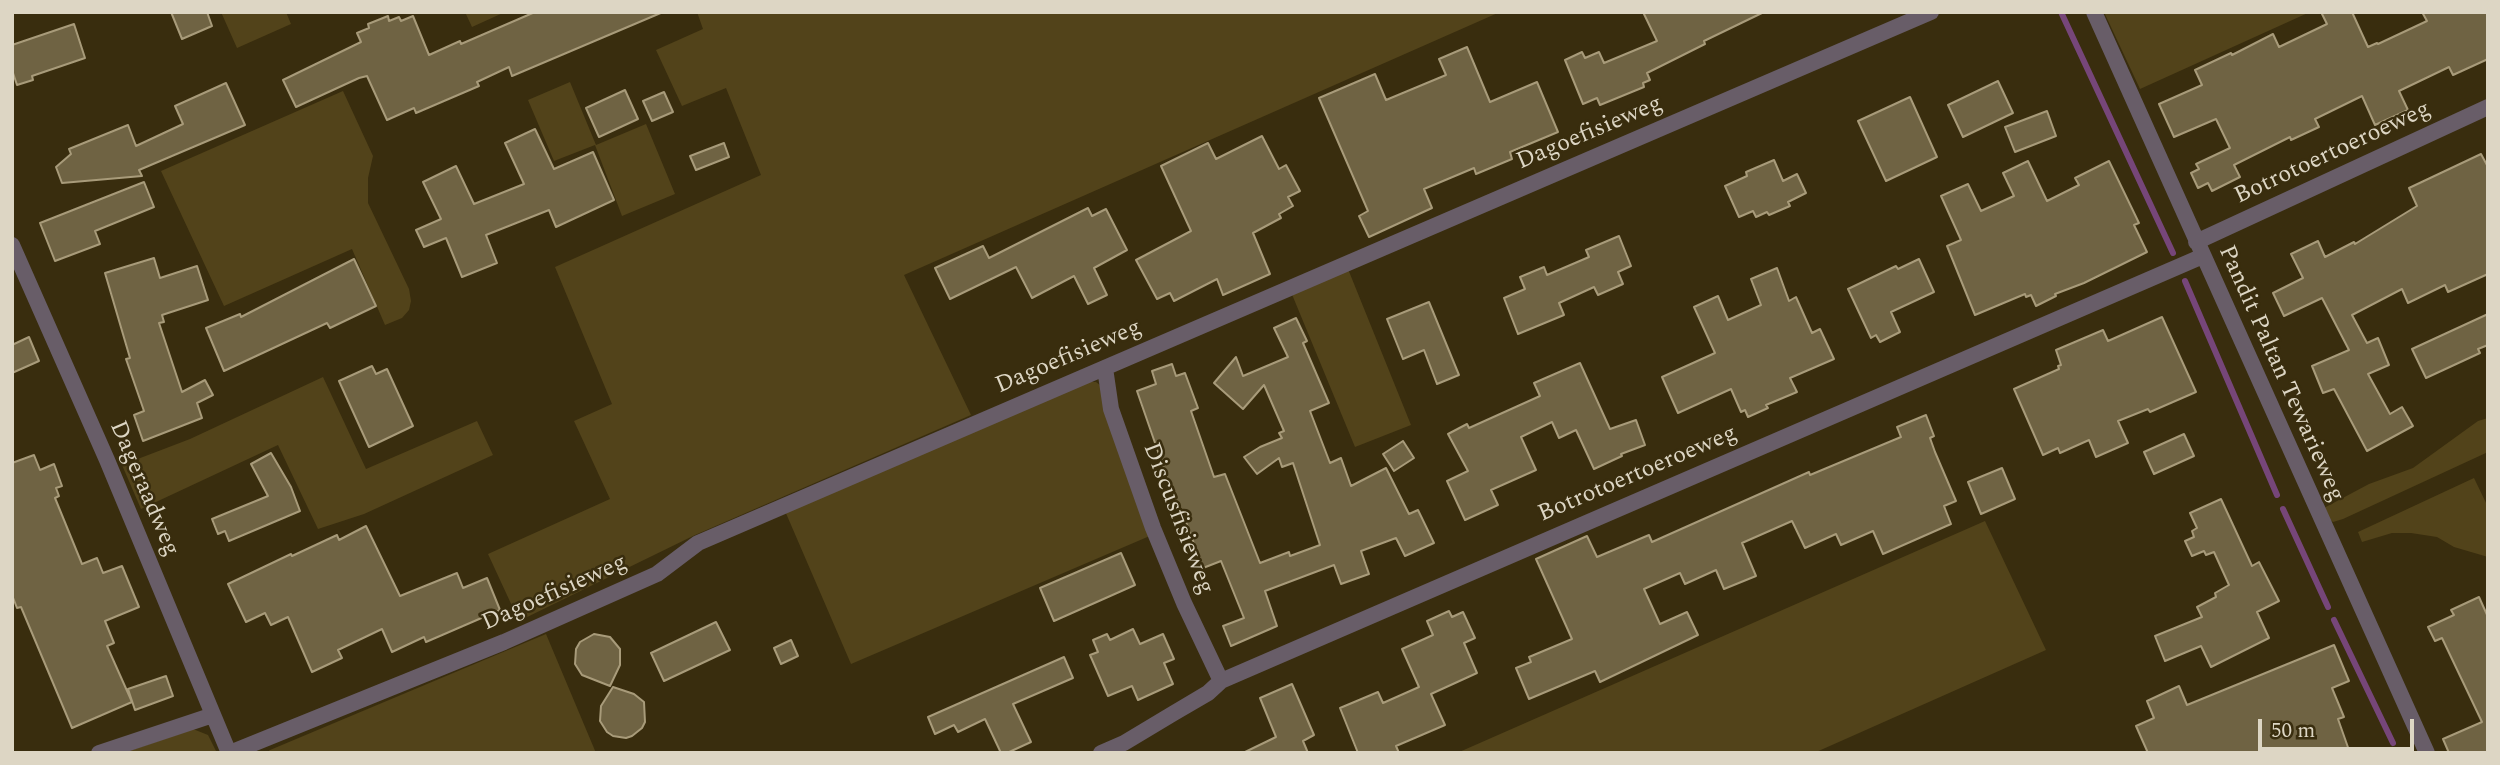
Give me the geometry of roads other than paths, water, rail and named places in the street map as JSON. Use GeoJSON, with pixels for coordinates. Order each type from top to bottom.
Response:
{"type":"FeatureCollection","features":[{"type":"Feature","properties":{"kind":"street","name":"Dagoefisieweg"},"geometry":{"type":"LineString","coordinates":[[229,753],[505,642],[657,574],[698,542],[1931,12]]}},
{"type":"Feature","properties":{"kind":"street","name":"Pandit Paltan Tewarieweg"},"geometry":{"type":"LineString","coordinates":[[2094,12],[2427,753]]}},
{"type":"Feature","properties":{"kind":"street","name":"Botrotoertoeroeweg"},"geometry":{"type":"LineString","coordinates":[[1101,753],[1124,743],[1208,692],[1221,681],[2199,249],[2488,107]]}},
{"type":"Feature","properties":{"kind":"street","name":"Dageraadweg"},"geometry":{"type":"LineString","coordinates":[[12,245],[107,460],[229,753]]}},
{"type":"Feature","properties":{"kind":"street","name":"Discusfisieweg"},"geometry":{"type":"LineString","coordinates":[[1105,368],[1111,408],[1153,528],[1184,603],[1221,681]]}},
{"type":"Feature","properties":{"kind":"street"},"geometry":{"type":"LineString","coordinates":[[99,753],[213,715]]}},
{"type":"Feature","properties":{"kind":"waterway"},"geometry":{"type":"LineString","coordinates":[[2061,12],[2173,253]]}},
{"type":"Feature","properties":{"kind":"waterway"},"geometry":{"type":"LineString","coordinates":[[2185,281],[2277,495]]}},
{"type":"Feature","properties":{"kind":"waterway"},"geometry":{"type":"LineString","coordinates":[[2283,509],[2328,607]]}},
{"type":"Feature","properties":{"kind":"waterway"},"geometry":{"type":"LineString","coordinates":[[2334,620],[2393,743]]}}]}
